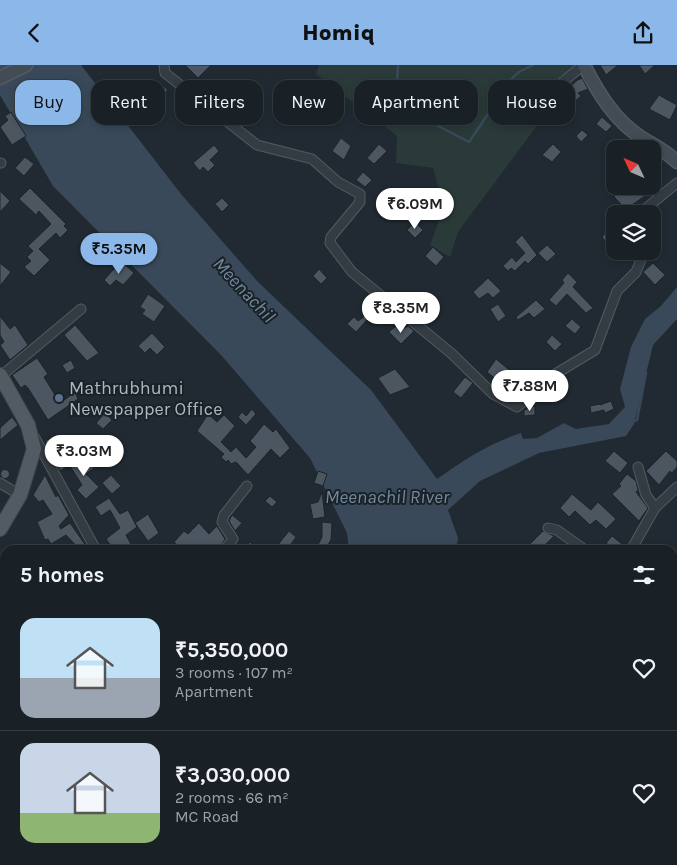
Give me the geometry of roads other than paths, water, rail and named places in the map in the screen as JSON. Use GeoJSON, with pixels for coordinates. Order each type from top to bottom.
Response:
{"type":"FeatureCollection","features":[{"type":"Feature","properties":{"kind":"main road"},"geometry":{"type":"LineString","coordinates":[[0,78],[26,65]]}},
{"type":"Feature","properties":{"kind":"main road"},"geometry":{"type":"LineString","coordinates":[[584,65],[616,117],[642,138],[665,150],[677,162]]}},
{"type":"Feature","properties":{"kind":"main road"},"geometry":{"type":"LineString","coordinates":[[0,375],[28,425],[34,449],[20,495],[0,529]]}},
{"type":"Feature","properties":{"kind":"street"},"geometry":{"type":"LineString","coordinates":[[164,65],[165,73],[257,145],[312,159],[338,182],[360,195],[360,202],[331,237],[330,243],[352,272],[451,353],[493,394],[517,407],[557,373],[595,350],[617,291],[636,272],[641,260]]}},
{"type":"Feature","properties":{"kind":"street"},"geometry":{"type":"LineString","coordinates":[[566,80],[584,65]]}},
{"type":"Feature","properties":{"kind":"street"},"geometry":{"type":"LineString","coordinates":[[650,205],[677,183]]}},
{"type":"Feature","properties":{"kind":"street"},"geometry":{"type":"LineString","coordinates":[[0,375],[81,309]]}},
{"type":"Feature","properties":{"kind":"street"},"geometry":{"type":"LineString","coordinates":[[28,425],[93,545]]}},
{"type":"Feature","properties":{"kind":"street"},"geometry":{"type":"LineString","coordinates":[[638,467],[646,495],[655,508]]}},
{"type":"Feature","properties":{"kind":"street"},"geometry":{"type":"LineString","coordinates":[[0,483],[20,495]]}},
{"type":"Feature","properties":{"kind":"street"},"geometry":{"type":"LineString","coordinates":[[228,545],[233,539],[222,522],[224,515],[247,486]]}},
{"type":"Feature","properties":{"kind":"street"},"geometry":{"type":"LineString","coordinates":[[634,545],[655,508],[677,487]]}},
{"type":"Feature","properties":{"kind":"street"},"geometry":{"type":"LineString","coordinates":[[548,528],[557,530],[578,545]]}},
{"type":"Feature","properties":{"kind":"water","name":"Meenachil River"},"geometry":{"type":"Polygon","coordinates":[[[0,65],[81,65],[93,80],[91,80],[91,125],[128,125],[181,194],[257,281],[371,390],[437,479],[477,453],[521,433],[523,439],[537,438],[564,423],[576,429],[609,424],[625,407],[620,389],[631,347],[645,319],[661,306],[677,287],[677,319],[653,345],[634,424],[626,436],[539,453],[480,481],[448,510],[458,538],[457,545],[348,545],[347,533],[310,458],[221,355],[53,186],[17,125],[81,125],[81,80],[15,80],[15,121],[0,95],[0,65]]]}},
{"type":"Feature","properties":{"kind":"waterway"},"geometry":{"type":"LineString","coordinates":[[398,65],[397,81],[423,118],[469,142],[490,111],[500,89],[519,72],[533,65]]}},
{"type":"Feature","properties":{"kind":"waterway"},"geometry":{"type":"LineString","coordinates":[[633,422],[637,420],[646,373]]}},
{"type":"Feature","properties":{"kind":"place","name":"Mathrubhumi Newspapper Office"},"geometry":{"type":"Point","coordinates":[59,398]}},
{"type":"Feature","properties":{"kind":"water label","name":"Meenachil"},"geometry":{"type":"Point","coordinates":[244,290]}}]}
